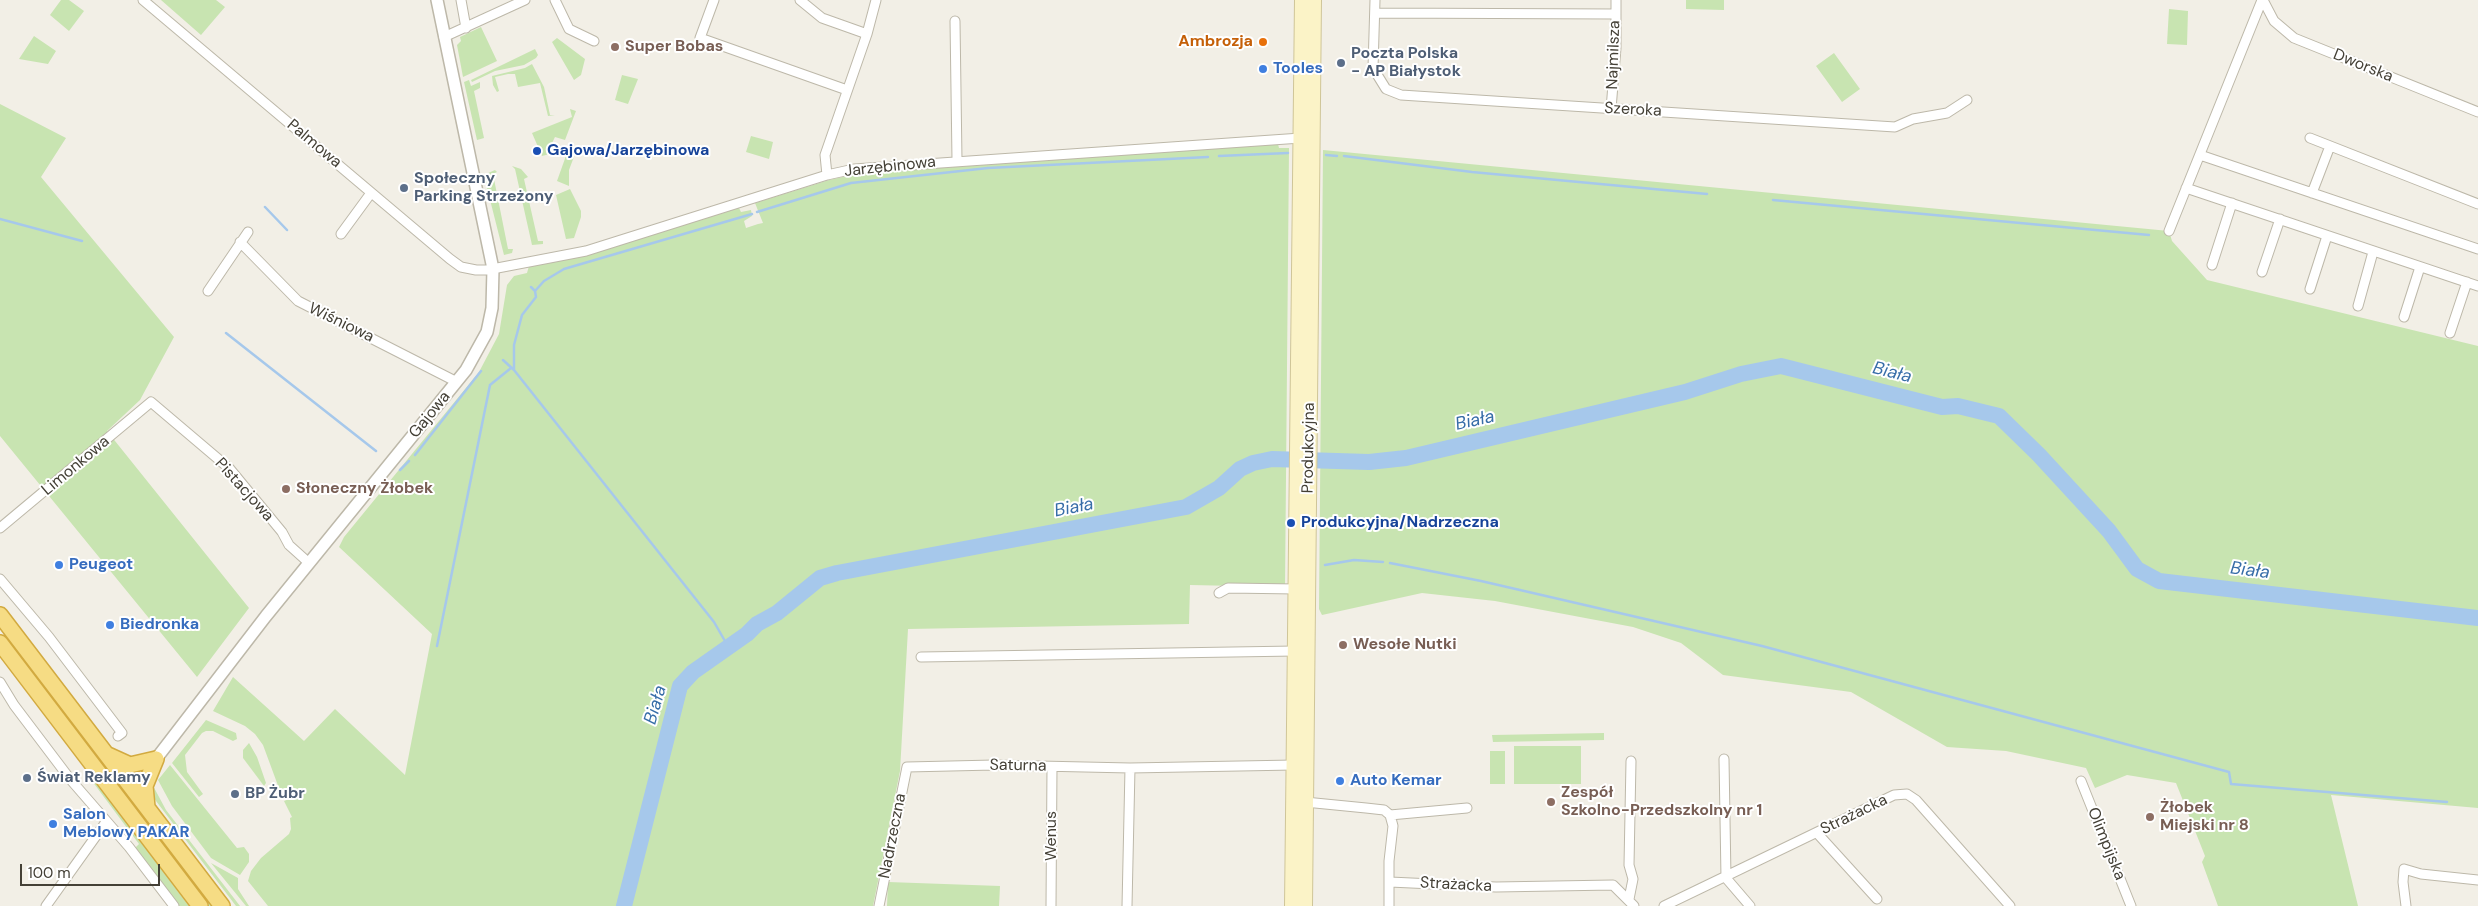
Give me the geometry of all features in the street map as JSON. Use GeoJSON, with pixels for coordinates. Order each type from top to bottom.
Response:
{"type":"FeatureCollection","features":[{"type":"Feature","properties":{"kind":"highway"},"geometry":{"type":"LineString","coordinates":[[0,615],[222,906]]}},
{"type":"Feature","properties":{"kind":"highway"},"geometry":{"type":"LineString","coordinates":[[0,643],[200,906]]}},
{"type":"Feature","properties":{"kind":"highway"},"geometry":{"type":"LineString","coordinates":[[105,754],[130,765],[156,759]]}},
{"type":"Feature","properties":{"kind":"highway"},"geometry":{"type":"LineString","coordinates":[[148,808],[145,786],[156,759]]}},
{"type":"Feature","properties":{"kind":"main road"},"geometry":{"type":"LineString","coordinates":[[1302,0],[1306,139]]}},
{"type":"Feature","properties":{"kind":"main road"},"geometry":{"type":"LineString","coordinates":[[1306,139],[1314,0]]}},
{"type":"Feature","properties":{"kind":"main road","name":"Produkcyjna"},"geometry":{"type":"LineString","coordinates":[[1305,906],[1303,441],[1306,139]]}},
{"type":"Feature","properties":{"kind":"main road","name":"Produkcyjna"},"geometry":{"type":"LineString","coordinates":[[1292,906],[1296,589],[1303,470]]}},
{"type":"Feature","properties":{"kind":"street","name":"Palmowa"},"geometry":{"type":"LineString","coordinates":[[143,0],[457,264],[476,270],[493,269]]}},
{"type":"Feature","properties":{"kind":"street","name":"Gajowa"},"geometry":{"type":"LineString","coordinates":[[156,759],[236,654],[457,382],[472,361],[487,332],[494,290],[493,269],[437,0]]}},
{"type":"Feature","properties":{"kind":"street"},"geometry":{"type":"LineString","coordinates":[[461,0],[466,28]]}},
{"type":"Feature","properties":{"kind":"street"},"geometry":{"type":"LineString","coordinates":[[444,38],[525,0]]}},
{"type":"Feature","properties":{"kind":"street"},"geometry":{"type":"LineString","coordinates":[[555,0],[569,29],[594,41]]}},
{"type":"Feature","properties":{"kind":"street"},"geometry":{"type":"LineString","coordinates":[[714,0],[700,38],[847,90]]}},
{"type":"Feature","properties":{"kind":"street"},"geometry":{"type":"LineString","coordinates":[[800,0],[822,18],[867,34]]}},
{"type":"Feature","properties":{"kind":"street"},"geometry":{"type":"LineString","coordinates":[[827,175],[825,155],[867,34],[876,0]]}},
{"type":"Feature","properties":{"kind":"street","name":"Szeroka"},"geometry":{"type":"LineString","coordinates":[[1375,0],[1373,68],[1386,89],[1402,95],[1895,127],[1913,118],[1947,113],[1967,100]]}},
{"type":"Feature","properties":{"kind":"street","name":"Najmilsza"},"geometry":{"type":"LineString","coordinates":[[1610,110],[1616,48],[1616,0]]}},
{"type":"Feature","properties":{"kind":"street"},"geometry":{"type":"LineString","coordinates":[[2169,231],[2262,0]]}},
{"type":"Feature","properties":{"kind":"street","name":"Dworska"},"geometry":{"type":"LineString","coordinates":[[2262,0],[2274,21],[2294,38],[2478,112]]}},
{"type":"Feature","properties":{"kind":"street"},"geometry":{"type":"LineString","coordinates":[[1375,13],[1616,14]]}},
{"type":"Feature","properties":{"kind":"street"},"geometry":{"type":"LineString","coordinates":[[955,21],[957,160]]}},
{"type":"Feature","properties":{"kind":"street"},"geometry":{"type":"LineString","coordinates":[[2310,138],[2478,204]]}},
{"type":"Feature","properties":{"kind":"street","name":"Jarzębinowa"},"geometry":{"type":"LineString","coordinates":[[493,269],[586,251],[827,175],[854,169],[957,160],[1306,139]]}},
{"type":"Feature","properties":{"kind":"street"},"geometry":{"type":"LineString","coordinates":[[2312,193],[2330,146]]}},
{"type":"Feature","properties":{"kind":"street"},"geometry":{"type":"LineString","coordinates":[[2200,155],[2478,249]]}},
{"type":"Feature","properties":{"kind":"street"},"geometry":{"type":"LineString","coordinates":[[2186,188],[2478,286]]}},
{"type":"Feature","properties":{"kind":"street"},"geometry":{"type":"LineString","coordinates":[[341,234],[372,193]]}},
{"type":"Feature","properties":{"kind":"street"},"geometry":{"type":"LineString","coordinates":[[2212,265],[2232,203]]}},
{"type":"Feature","properties":{"kind":"street"},"geometry":{"type":"LineString","coordinates":[[2262,272],[2280,219]]}},
{"type":"Feature","properties":{"kind":"street"},"geometry":{"type":"LineString","coordinates":[[208,291],[248,232]]}},
{"type":"Feature","properties":{"kind":"street"},"geometry":{"type":"LineString","coordinates":[[2310,289],[2327,236]]}},
{"type":"Feature","properties":{"kind":"street","name":"Wiśniowa"},"geometry":{"type":"LineString","coordinates":[[240,242],[298,301],[457,382]]}},
{"type":"Feature","properties":{"kind":"street"},"geometry":{"type":"LineString","coordinates":[[2358,306],[2374,252]]}},
{"type":"Feature","properties":{"kind":"street"},"geometry":{"type":"LineString","coordinates":[[2404,317],[2420,267]]}},
{"type":"Feature","properties":{"kind":"street"},"geometry":{"type":"LineString","coordinates":[[2450,333],[2467,282]]}},
{"type":"Feature","properties":{"kind":"street","name":"Pistacjowa"},"geometry":{"type":"LineString","coordinates":[[151,402],[230,469],[282,532],[289,545],[309,563]]}},
{"type":"Feature","properties":{"kind":"street","name":"Limonkowa"},"geometry":{"type":"LineString","coordinates":[[0,528],[151,402]]}},
{"type":"Feature","properties":{"kind":"street"},"geometry":{"type":"LineString","coordinates":[[0,579],[49,637],[122,732],[118,736]]}},
{"type":"Feature","properties":{"kind":"street"},"geometry":{"type":"LineString","coordinates":[[1219,592],[1228,588],[1296,589]]}},
{"type":"Feature","properties":{"kind":"street"},"geometry":{"type":"LineString","coordinates":[[921,657],[1295,650]]}},
{"type":"Feature","properties":{"kind":"street"},"geometry":{"type":"LineString","coordinates":[[0,682],[14,705],[70,779],[128,847],[174,906]]}},
{"type":"Feature","properties":{"kind":"street"},"geometry":{"type":"LineString","coordinates":[[1724,759],[1726,878],[1750,906]]}},
{"type":"Feature","properties":{"kind":"street"},"geometry":{"type":"LineString","coordinates":[[1630,761],[1629,865],[1633,879],[1631,902]]}},
{"type":"Feature","properties":{"kind":"street","name":"Saturna"},"geometry":{"type":"LineString","coordinates":[[907,767],[1130,768],[1294,766]]}},
{"type":"Feature","properties":{"kind":"street","name":"Nadrzeczna"},"geometry":{"type":"LineString","coordinates":[[879,906],[907,767]]}},
{"type":"Feature","properties":{"kind":"street","name":"Wenus"},"geometry":{"type":"LineString","coordinates":[[1051,906],[1052,767]]}},
{"type":"Feature","properties":{"kind":"street"},"geometry":{"type":"LineString","coordinates":[[1127,906],[1130,768]]}},
{"type":"Feature","properties":{"kind":"street","name":"Olimpijska"},"geometry":{"type":"LineString","coordinates":[[2081,781],[2131,906]]}},
{"type":"Feature","properties":{"kind":"street","name":"Strażacka"},"geometry":{"type":"LineString","coordinates":[[1664,906],[1894,796],[1907,794],[1916,800],[2010,906]]}},
{"type":"Feature","properties":{"kind":"street"},"geometry":{"type":"LineString","coordinates":[[1305,802],[1384,810],[1390,815],[1393,826],[1389,906]]}},
{"type":"Feature","properties":{"kind":"street"},"geometry":{"type":"LineString","coordinates":[[1390,815],[1467,808]]}},
{"type":"Feature","properties":{"kind":"street"},"geometry":{"type":"LineString","coordinates":[[46,906],[106,822]]}},
{"type":"Feature","properties":{"kind":"street"},"geometry":{"type":"LineString","coordinates":[[1816,833],[1877,899]]}},
{"type":"Feature","properties":{"kind":"street"},"geometry":{"type":"LineString","coordinates":[[2406,906],[2402,882],[2404,869],[2421,874],[2478,880]]}},
{"type":"Feature","properties":{"kind":"street","name":"Strażacka"},"geometry":{"type":"LineString","coordinates":[[1390,882],[1496,887],[1613,885],[1631,902]]}},
{"type":"Feature","properties":{"kind":"green space"},"geometry":{"type":"Polygon","coordinates":[[[61,0],[69,0],[84,11],[69,31],[50,15],[61,0]]]}},
{"type":"Feature","properties":{"kind":"green space"},"geometry":{"type":"Polygon","coordinates":[[[161,0],[216,0],[225,7],[201,35],[161,0]]]}},
{"type":"Feature","properties":{"kind":"green space"},"geometry":{"type":"Polygon","coordinates":[[[1686,0],[1724,0],[1724,10],[1686,9],[1686,0]]]}},
{"type":"Feature","properties":{"kind":"green space"},"geometry":{"type":"Polygon","coordinates":[[[2169,9],[2188,11],[2187,45],[2167,44],[2169,9]]]}},
{"type":"Feature","properties":{"kind":"green space"},"geometry":{"type":"Polygon","coordinates":[[[481,27],[497,61],[463,77],[457,45],[461,41],[460,37],[481,27]]]}},
{"type":"Feature","properties":{"kind":"green space"},"geometry":{"type":"Polygon","coordinates":[[[34,36],[56,51],[48,64],[19,59],[34,36]]]}},
{"type":"Feature","properties":{"kind":"green space"},"geometry":{"type":"Polygon","coordinates":[[[557,38],[585,59],[581,75],[574,80],[552,42],[557,38]]]}},
{"type":"Feature","properties":{"kind":"green space"},"geometry":{"type":"Polygon","coordinates":[[[535,49],[538,55],[536,58],[524,65],[495,71],[472,82],[471,80],[535,49]]]}},
{"type":"Feature","properties":{"kind":"green space"},"geometry":{"type":"Polygon","coordinates":[[[1834,53],[1860,89],[1842,102],[1816,66],[1834,53]]]}},
{"type":"Feature","properties":{"kind":"green space"},"geometry":{"type":"Polygon","coordinates":[[[532,64],[544,87],[550,115],[555,115],[548,116],[540,83],[518,87],[515,74],[508,74],[495,77],[499,91],[497,92],[493,85],[492,76],[525,68],[532,64]]]}},
{"type":"Feature","properties":{"kind":"green space"},"geometry":{"type":"Polygon","coordinates":[[[622,75],[638,79],[628,104],[615,100],[622,75]]]}},
{"type":"Feature","properties":{"kind":"green space"},"geometry":{"type":"Polygon","coordinates":[[[469,80],[471,86],[480,82],[480,88],[474,91],[484,138],[477,140],[464,82],[469,80]]]}},
{"type":"Feature","properties":{"kind":"green space"},"geometry":{"type":"Polygon","coordinates":[[[0,104],[66,138],[41,177],[174,337],[140,400],[107,431],[249,608],[197,677],[0,436],[0,104]]]}},
{"type":"Feature","properties":{"kind":"green space"},"geometry":{"type":"Polygon","coordinates":[[[570,109],[576,111],[565,140],[555,137],[552,143],[562,148],[561,151],[542,156],[532,133],[572,117],[570,109]]]}},
{"type":"Feature","properties":{"kind":"green space"},"geometry":{"type":"Polygon","coordinates":[[[751,136],[773,142],[769,159],[746,152],[751,136]]]}},
{"type":"Feature","properties":{"kind":"green space"},"geometry":{"type":"Polygon","coordinates":[[[1278,144],[1279,148],[1289,148],[1285,587],[1190,585],[1189,624],[908,629],[900,771],[873,906],[268,906],[248,881],[251,871],[261,858],[289,834],[291,829],[290,818],[292,817],[284,801],[289,799],[287,794],[284,794],[282,790],[280,791],[263,745],[255,734],[245,726],[213,711],[233,677],[304,741],[335,709],[405,775],[432,634],[339,547],[344,537],[479,372],[499,334],[507,285],[514,276],[527,273],[529,266],[575,258],[739,208],[741,212],[751,210],[752,216],[744,221],[746,228],[763,223],[755,203],[829,180],[856,174],[1278,144]]]}},
{"type":"Feature","properties":{"kind":"green space"},"geometry":{"type":"Polygon","coordinates":[[[1323,150],[2169,231],[2172,241],[2207,280],[2478,346],[2478,808],[2331,795],[2358,906],[2218,906],[2202,862],[2205,856],[2176,783],[2127,775],[2095,788],[2086,768],[2006,751],[1947,747],[1851,692],[1723,675],[1681,643],[1633,627],[1495,601],[1422,593],[1322,615],[1319,609],[1323,150]]]}},
{"type":"Feature","properties":{"kind":"green space"},"geometry":{"type":"Polygon","coordinates":[[[569,152],[575,154],[569,170],[569,186],[557,181],[569,152]]]}},
{"type":"Feature","properties":{"kind":"green space"},"geometry":{"type":"Polygon","coordinates":[[[512,166],[521,169],[528,177],[524,179],[538,241],[543,241],[543,244],[532,245],[515,169],[512,166]]]}},
{"type":"Feature","properties":{"kind":"green space"},"geometry":{"type":"Polygon","coordinates":[[[495,170],[497,172],[493,174],[508,249],[513,249],[512,253],[504,255],[485,180],[486,174],[495,170]]]}},
{"type":"Feature","properties":{"kind":"green space"},"geometry":{"type":"Polygon","coordinates":[[[570,189],[581,211],[581,217],[574,238],[566,239],[556,195],[570,189]]]}},
{"type":"Feature","properties":{"kind":"green space"},"geometry":{"type":"Polygon","coordinates":[[[206,720],[236,733],[237,739],[233,741],[213,731],[206,731],[202,733],[185,755],[187,772],[203,794],[199,797],[172,763],[206,720]]]}},
{"type":"Feature","properties":{"kind":"green space"},"geometry":{"type":"Polygon","coordinates":[[[1604,733],[1604,740],[1493,742],[1492,735],[1604,733]]]}},
{"type":"Feature","properties":{"kind":"green space"},"geometry":{"type":"Polygon","coordinates":[[[249,743],[257,757],[266,783],[264,786],[243,758],[243,750],[249,743]]]}},
{"type":"Feature","properties":{"kind":"green space"},"geometry":{"type":"Polygon","coordinates":[[[1514,746],[1581,746],[1581,784],[1514,784],[1514,746]]]}},
{"type":"Feature","properties":{"kind":"green space"},"geometry":{"type":"Polygon","coordinates":[[[1490,751],[1505,751],[1505,784],[1490,784],[1490,751]]]}},
{"type":"Feature","properties":{"kind":"green space"},"geometry":{"type":"Polygon","coordinates":[[[170,765],[237,848],[244,847],[249,854],[249,862],[240,875],[211,858],[172,806],[158,780],[170,765]]]}},
{"type":"Feature","properties":{"kind":"green space"},"geometry":{"type":"Polygon","coordinates":[[[110,768],[215,906],[208,906],[106,771],[110,768]]]}},
{"type":"Feature","properties":{"kind":"green space"},"geometry":{"type":"Polygon","coordinates":[[[94,780],[189,906],[179,906],[135,848],[139,844],[92,781],[94,780]]]}},
{"type":"Feature","properties":{"kind":"green space"},"geometry":{"type":"Polygon","coordinates":[[[151,782],[166,810],[240,906],[236,906],[156,801],[153,796],[151,782]]]}},
{"type":"Feature","properties":{"kind":"green space"},"geometry":{"type":"Polygon","coordinates":[[[211,863],[238,878],[238,889],[249,906],[246,906],[211,863]]]}},
{"type":"Feature","properties":{"kind":"green space"},"geometry":{"type":"Polygon","coordinates":[[[888,882],[1000,886],[999,906],[887,906],[888,882]]]}},
{"type":"Feature","properties":{"kind":"waterway"},"geometry":{"type":"LineString","coordinates":[[1219,156],[1288,153]]}},
{"type":"Feature","properties":{"kind":"waterway"},"geometry":{"type":"LineString","coordinates":[[1326,155],[1337,156]]}},
{"type":"Feature","properties":{"kind":"waterway"},"geometry":{"type":"LineString","coordinates":[[1344,156],[1472,172],[1707,194]]}},
{"type":"Feature","properties":{"kind":"waterway"},"geometry":{"type":"LineString","coordinates":[[757,212],[851,183],[988,168],[1208,157]]}},
{"type":"Feature","properties":{"kind":"waterway"},"geometry":{"type":"LineString","coordinates":[[1773,200],[2149,235]]}},
{"type":"Feature","properties":{"kind":"waterway"},"geometry":{"type":"LineString","coordinates":[[265,207],[287,230]]}},
{"type":"Feature","properties":{"kind":"waterway"},"geometry":{"type":"LineString","coordinates":[[535,291],[544,281],[564,269],[752,214]]}},
{"type":"Feature","properties":{"kind":"waterway"},"geometry":{"type":"LineString","coordinates":[[0,219],[82,241]]}},
{"type":"Feature","properties":{"kind":"waterway"},"geometry":{"type":"LineString","coordinates":[[514,369],[514,345],[522,315],[536,297],[535,291],[531,287]]}},
{"type":"Feature","properties":{"kind":"waterway"},"geometry":{"type":"LineString","coordinates":[[226,333],[376,451]]}},
{"type":"Feature","properties":{"kind":"waterway"},"geometry":{"type":"LineString","coordinates":[[503,360],[514,370],[714,622],[729,648]]}},
{"type":"Feature","properties":{"kind":"waterway","name":"Biała"},"geometry":{"type":"LineString","coordinates":[[624,906],[680,686],[693,672],[747,634],[757,624],[777,613],[820,578],[837,573],[1186,507],[1219,488],[1240,469],[1253,463],[1272,459],[1369,462],[1406,458],[1685,392],[1741,374],[1781,366],[1942,407],[1958,406],[1999,416],[2039,455],[2109,531],[2137,569],[2159,581],[2478,618]]}},
{"type":"Feature","properties":{"kind":"waterway"},"geometry":{"type":"LineString","coordinates":[[437,646],[490,385],[511,368]]}},
{"type":"Feature","properties":{"kind":"waterway"},"geometry":{"type":"LineString","coordinates":[[415,455],[481,371]]}},
{"type":"Feature","properties":{"kind":"waterway"},"geometry":{"type":"LineString","coordinates":[[400,470],[409,461]]}},
{"type":"Feature","properties":{"kind":"waterway"},"geometry":{"type":"LineString","coordinates":[[1325,565],[1354,560],[1383,562]]}},
{"type":"Feature","properties":{"kind":"waterway"},"geometry":{"type":"LineString","coordinates":[[1390,563],[1481,581],[1762,646],[2229,772],[2231,784],[2447,802]]}},
{"type":"Feature","properties":{"kind":"place","name":"Ambrozja"},"geometry":{"type":"Point","coordinates":[1263,42]}},
{"type":"Feature","properties":{"kind":"place","name":"Super Bobas"},"geometry":{"type":"Point","coordinates":[615,47]}},
{"type":"Feature","properties":{"kind":"place","name":"Poczta Polska - AP Białystok"},"geometry":{"type":"Point","coordinates":[1341,63]}},
{"type":"Feature","properties":{"kind":"place","name":"Tooles"},"geometry":{"type":"Point","coordinates":[1263,69]}},
{"type":"Feature","properties":{"kind":"place","name":"Gajowa/Jarzębinowa"},"geometry":{"type":"Point","coordinates":[537,151]}},
{"type":"Feature","properties":{"kind":"place","name":"Społeczny Parking Strzeżony"},"geometry":{"type":"Point","coordinates":[404,188]}},
{"type":"Feature","properties":{"kind":"place","name":"Słoneczny Żłobek"},"geometry":{"type":"Point","coordinates":[286,489]}},
{"type":"Feature","properties":{"kind":"place","name":"Produkcyjna/Nadrzeczna"},"geometry":{"type":"Point","coordinates":[1291,523]}},
{"type":"Feature","properties":{"kind":"place","name":"Peugeot"},"geometry":{"type":"Point","coordinates":[59,565]}},
{"type":"Feature","properties":{"kind":"place","name":"Biedronka"},"geometry":{"type":"Point","coordinates":[110,625]}},
{"type":"Feature","properties":{"kind":"place","name":"Wesołe Nutki"},"geometry":{"type":"Point","coordinates":[1343,645]}},
{"type":"Feature","properties":{"kind":"place","name":"Świat Reklamy"},"geometry":{"type":"Point","coordinates":[27,778]}},
{"type":"Feature","properties":{"kind":"place","name":"Auto Kemar"},"geometry":{"type":"Point","coordinates":[1340,781]}},
{"type":"Feature","properties":{"kind":"place","name":"BP Żubr"},"geometry":{"type":"Point","coordinates":[235,794]}},
{"type":"Feature","properties":{"kind":"place","name":"Zespół Szkolno-Przedszkolny nr 1"},"geometry":{"type":"Point","coordinates":[1551,802]}},
{"type":"Feature","properties":{"kind":"place","name":"Żłobek Miejski nr 8"},"geometry":{"type":"Point","coordinates":[2150,817]}},
{"type":"Feature","properties":{"kind":"place","name":"Salon Meblowy PAKAR"},"geometry":{"type":"Point","coordinates":[53,824]}}]}
